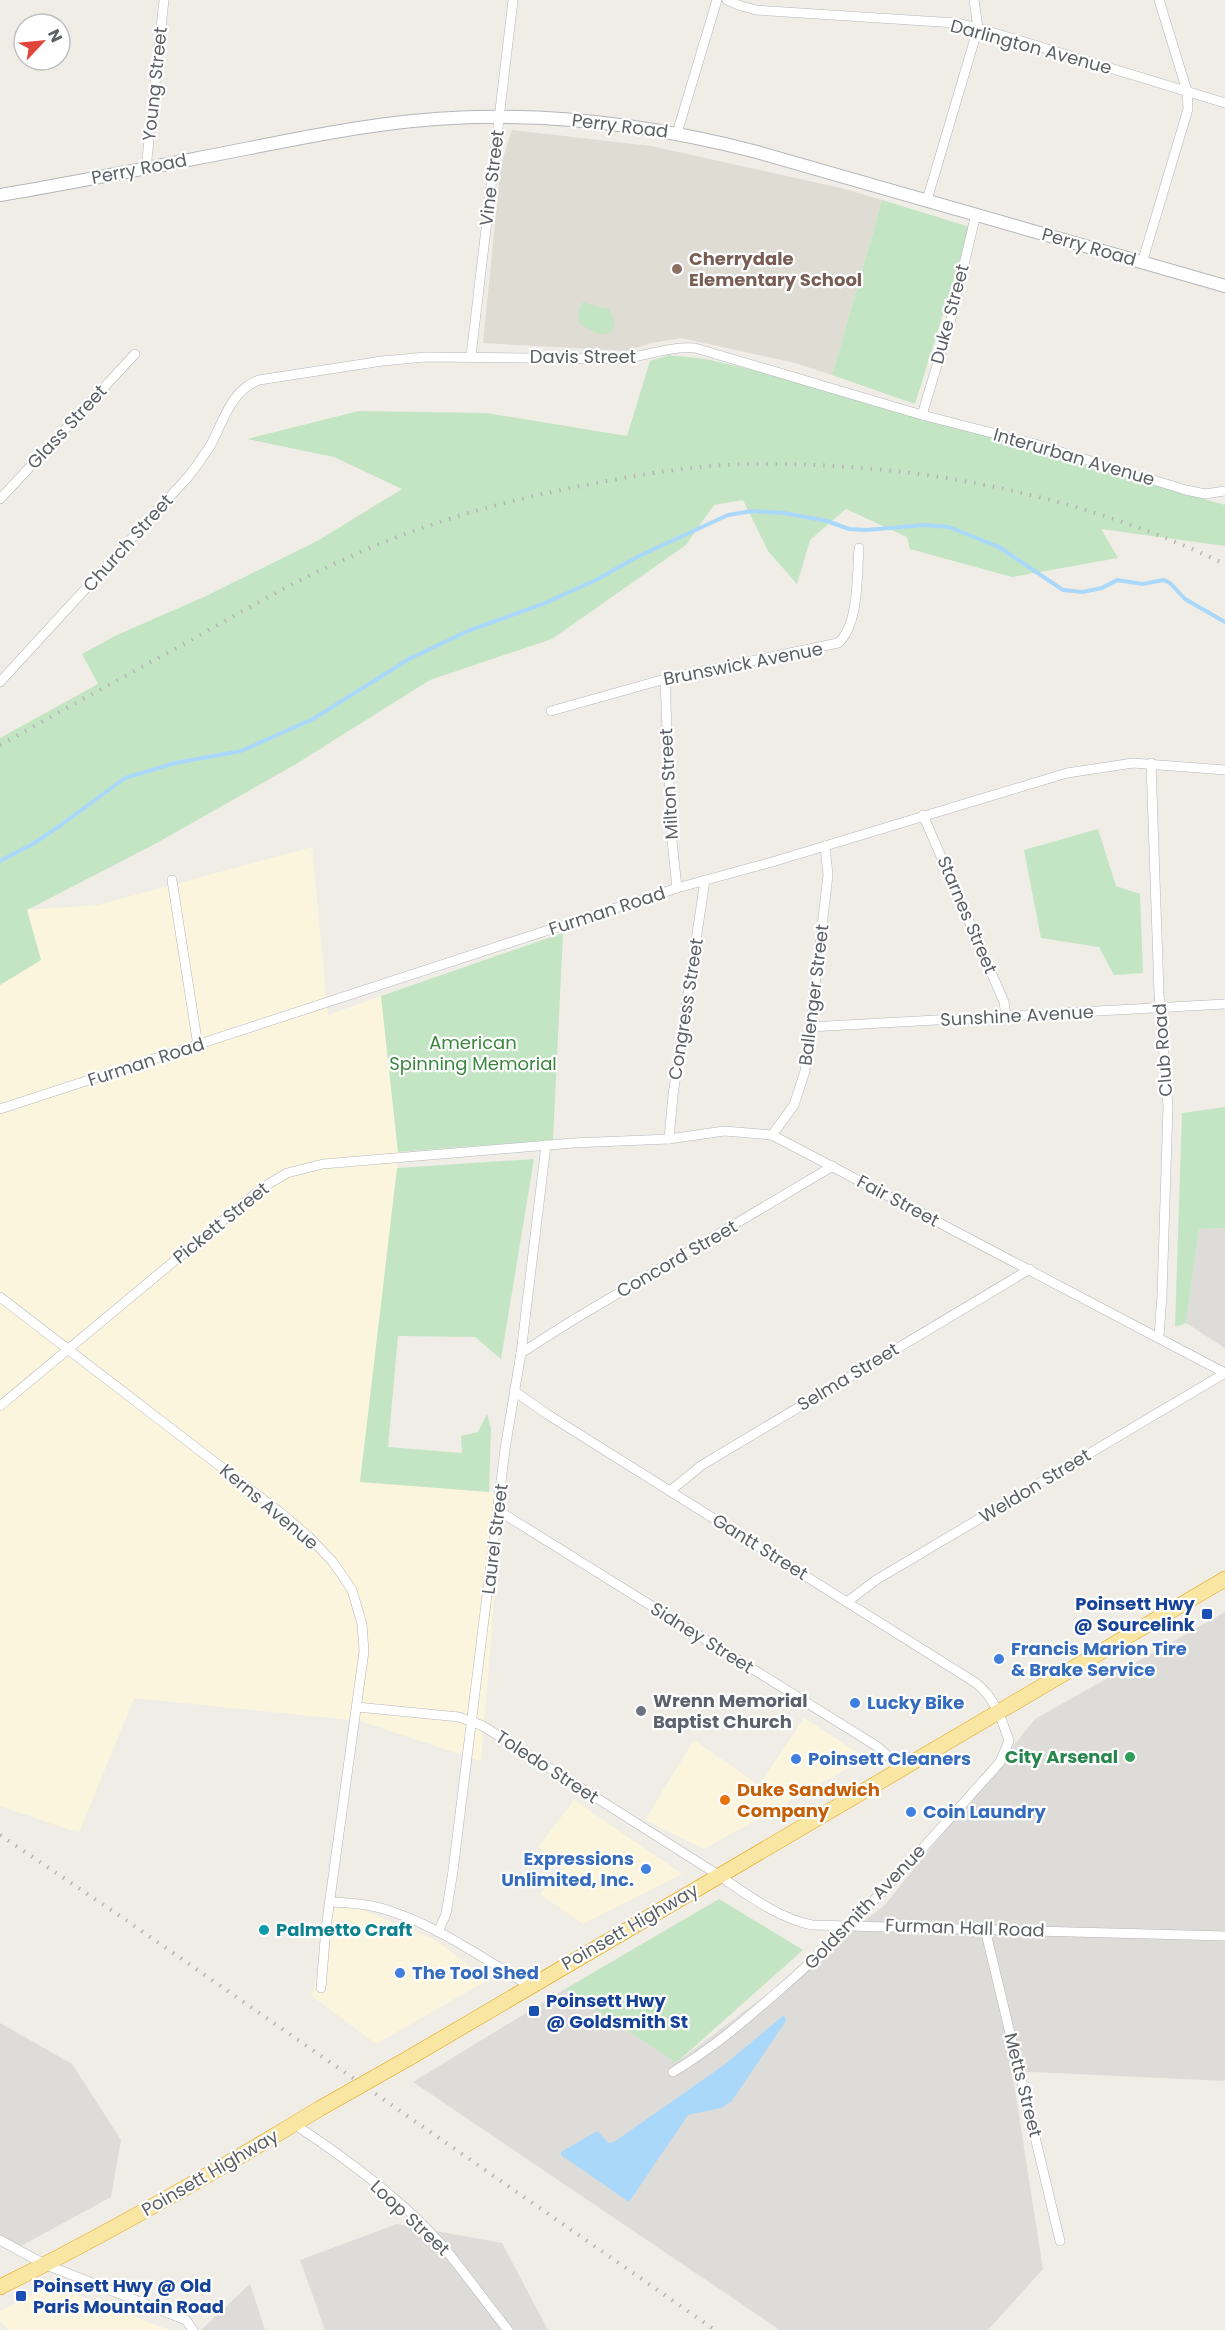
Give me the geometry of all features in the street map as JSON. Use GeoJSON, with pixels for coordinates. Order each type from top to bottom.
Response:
{"type":"FeatureCollection","features":[{"type":"Feature","properties":{"kind":"highway","name":"Poinsett Highway"},"geometry":{"type":"LineString","coordinates":[[0,2287],[100,2236],[209,2174],[1225,1579]]}},
{"type":"Feature","properties":{"kind":"street","name":"Young Street"},"geometry":{"type":"LineString","coordinates":[[146,168],[164,0]]}},
{"type":"Feature","properties":{"kind":"street","name":"Vine Street"},"geometry":{"type":"LineString","coordinates":[[471,356],[513,0]]}},
{"type":"Feature","properties":{"kind":"street"},"geometry":{"type":"LineString","coordinates":[[677,133],[717,0]]}},
{"type":"Feature","properties":{"kind":"street","name":"Darlington Avenue"},"geometry":{"type":"LineString","coordinates":[[727,0],[756,10],[956,23],[1225,103]]}},
{"type":"Feature","properties":{"kind":"street"},"geometry":{"type":"LineString","coordinates":[[927,200],[978,28],[974,0]]}},
{"type":"Feature","properties":{"kind":"street"},"geometry":{"type":"LineString","coordinates":[[1142,263],[1188,110],[1186,91],[1159,0]]}},
{"type":"Feature","properties":{"kind":"street","name":"Perry Road"},"geometry":{"type":"LineString","coordinates":[[0,195],[368,127],[451,118],[595,120],[677,133],[758,152],[1225,286]]}},
{"type":"Feature","properties":{"kind":"street","name":"Duke Street"},"geometry":{"type":"LineString","coordinates":[[922,415],[952,315],[976,214]]}},
{"type":"Feature","properties":{"kind":"street","name":"Davis Street"},"geometry":{"type":"LineString","coordinates":[[238,392],[250,383],[259,380],[382,361],[471,356],[622,359],[645,357],[676,348],[695,348],[922,415]]}},
{"type":"Feature","properties":{"kind":"street","name":"Glass Street"},"geometry":{"type":"LineString","coordinates":[[0,499],[135,354]]}},
{"type":"Feature","properties":{"kind":"street","name":"Church Street"},"geometry":{"type":"LineString","coordinates":[[0,682],[188,477],[210,445],[238,392]]}},
{"type":"Feature","properties":{"kind":"street","name":"Interurban Avenue"},"geometry":{"type":"LineString","coordinates":[[922,415],[1035,444],[1186,490],[1205,494],[1225,491]]}},
{"type":"Feature","properties":{"kind":"street","name":"Brunswick Avenue"},"geometry":{"type":"LineString","coordinates":[[551,711],[665,679],[838,643],[847,634],[852,620],[859,548]]}},
{"type":"Feature","properties":{"kind":"street","name":"Milton Street"},"geometry":{"type":"LineString","coordinates":[[665,679],[671,831],[677,888]]}},
{"type":"Feature","properties":{"kind":"street","name":"Furman Road"},"geometry":{"type":"LineString","coordinates":[[0,1109],[677,888],[1067,773],[1114,765],[1151,763],[1225,770]]}},
{"type":"Feature","properties":{"kind":"street","name":"Club Road"},"geometry":{"type":"LineString","coordinates":[[1151,763],[1161,1008],[1168,1106],[1159,1336]]}},
{"type":"Feature","properties":{"kind":"street","name":"Starnes Street"},"geometry":{"type":"LineString","coordinates":[[923,815],[1004,1002],[1006,1016]]}},
{"type":"Feature","properties":{"kind":"street","name":"Ballenger Street"},"geometry":{"type":"LineString","coordinates":[[772,1135],[790,1112],[801,1085],[828,875],[825,846]]}},
{"type":"Feature","properties":{"kind":"street"},"geometry":{"type":"LineString","coordinates":[[172,880],[198,1046]]}},
{"type":"Feature","properties":{"kind":"street","name":"Congress Street"},"geometry":{"type":"LineString","coordinates":[[669,1138],[673,1095],[705,880]]}},
{"type":"Feature","properties":{"kind":"street","name":"Sunshine Avenue"},"geometry":{"type":"LineString","coordinates":[[809,1027],[1225,1004]]}},
{"type":"Feature","properties":{"kind":"street","name":"Fair Street"},"geometry":{"type":"LineString","coordinates":[[546,1145],[669,1138],[724,1131],[772,1135],[1159,1336],[1225,1373]]}},
{"type":"Feature","properties":{"kind":"street","name":"Pickett Street"},"geometry":{"type":"LineString","coordinates":[[0,1407],[261,1188],[287,1173],[323,1164],[546,1145]]}},
{"type":"Feature","properties":{"kind":"street","name":"Laurel Street"},"geometry":{"type":"LineString","coordinates":[[438,1932],[446,1914],[453,1871],[505,1449],[521,1353],[546,1145]]}},
{"type":"Feature","properties":{"kind":"street","name":"Concord Street"},"geometry":{"type":"LineString","coordinates":[[521,1353],[833,1166]]}},
{"type":"Feature","properties":{"kind":"street","name":"Selma Street"},"geometry":{"type":"LineString","coordinates":[[670,1491],[702,1465],[1030,1269]]}},
{"type":"Feature","properties":{"kind":"street","name":"Kerns Avenue"},"geometry":{"type":"LineString","coordinates":[[0,1298],[281,1513],[333,1562],[352,1590],[362,1624],[364,1651],[320,1975],[321,1988]]}},
{"type":"Feature","properties":{"kind":"street","name":"Weldon Street"},"geometry":{"type":"LineString","coordinates":[[848,1602],[876,1580],[1225,1373]]}},
{"type":"Feature","properties":{"kind":"street","name":"Gantt Street"},"geometry":{"type":"LineString","coordinates":[[514,1391],[547,1414],[976,1683],[999,1712]]}},
{"type":"Feature","properties":{"kind":"street","name":"Sidney Street"},"geometry":{"type":"LineString","coordinates":[[498,1511],[878,1747],[902,1769]]}},
{"type":"Feature","properties":{"kind":"street","name":"Toledo Street"},"geometry":{"type":"LineString","coordinates":[[357,1707],[472,1720],[719,1875]]}},
{"type":"Feature","properties":{"kind":"street","name":"Goldsmith Avenue"},"geometry":{"type":"LineString","coordinates":[[673,2072],[750,2016],[819,1957],[904,1869],[1004,1757],[1009,1741],[999,1712]]}},
{"type":"Feature","properties":{"kind":"street","name":"Furman Hall Road"},"geometry":{"type":"LineString","coordinates":[[719,1875],[768,1909],[787,1918],[812,1925],[1223,1933]]}},
{"type":"Feature","properties":{"kind":"street"},"geometry":{"type":"LineString","coordinates":[[330,1902],[361,1904],[413,1919],[530,1986]]}},
{"type":"Feature","properties":{"kind":"street","name":"Metts Street"},"geometry":{"type":"LineString","coordinates":[[985,1929],[1060,2241]]}},
{"type":"Feature","properties":{"kind":"street","name":"Loop Street"},"geometry":{"type":"LineString","coordinates":[[294,2124],[330,2148],[396,2202],[438,2241],[508,2330]]}},
{"type":"Feature","properties":{"kind":"street"},"geometry":{"type":"LineString","coordinates":[[0,2240],[44,2264],[186,2320],[193,2330]]}},
{"type":"Feature","properties":{"kind":"shaded area","name":"Cherrydale Elementary School"},"geometry":{"type":"Polygon","coordinates":[[[512,130],[651,146],[841,188],[882,200],[832,375],[795,363],[681,338],[651,343],[627,351],[483,343],[501,164],[512,130]]]}},
{"type":"Feature","properties":{"kind":"shaded area"},"geometry":{"type":"Polygon","coordinates":[[[312,847],[328,1015],[381,996],[398,1152],[397,1181],[360,1481],[503,1493],[481,1761],[360,1721],[134,1698],[79,1833],[0,1806],[0,985],[41,960],[27,910],[98,905],[312,847]]]}},
{"type":"Feature","properties":{"kind":"shaded area"},"geometry":{"type":"Polygon","coordinates":[[[1225,1228],[1225,1348],[1186,1323],[1199,1229],[1225,1228]]]}},
{"type":"Feature","properties":{"kind":"shaded area"},"geometry":{"type":"Polygon","coordinates":[[[1225,1612],[1225,2081],[1012,2071],[1043,2269],[988,2330],[780,2330],[413,2082],[565,1989],[676,2063],[884,1906],[1035,1719],[1225,1612]]]}},
{"type":"Feature","properties":{"kind":"shaded area"},"geometry":{"type":"Polygon","coordinates":[[[804,1718],[866,1758],[704,1849],[645,1820],[694,1740],[759,1785],[804,1718]]]}},
{"type":"Feature","properties":{"kind":"shaded area"},"geometry":{"type":"Polygon","coordinates":[[[574,1800],[682,1874],[583,1924],[540,1894],[563,1865],[538,1847],[574,1800]]]}},
{"type":"Feature","properties":{"kind":"shaded area"},"geometry":{"type":"Polygon","coordinates":[[[334,1898],[437,1941],[488,1980],[376,2044],[312,1996],[334,1898]]]}},
{"type":"Feature","properties":{"kind":"shaded area"},"geometry":{"type":"Polygon","coordinates":[[[0,2023],[72,2064],[121,2140],[111,2197],[21,2246],[0,2238],[0,2023]]]}},
{"type":"Feature","properties":{"kind":"shaded area"},"geometry":{"type":"Polygon","coordinates":[[[397,2224],[502,2243],[548,2330],[325,2330],[300,2260],[397,2224]]]}},
{"type":"Feature","properties":{"kind":"shaded area"},"geometry":{"type":"Polygon","coordinates":[[[250,2284],[265,2330],[201,2330],[250,2284]]]}},
{"type":"Feature","properties":{"kind":"shaded area"},"geometry":{"type":"Polygon","coordinates":[[[51,2285],[169,2330],[9,2330],[0,2322],[0,2311],[51,2285]]]}},
{"type":"Feature","properties":{"kind":"green space"},"geometry":{"type":"Polygon","coordinates":[[[882,200],[970,227],[915,404],[832,375],[882,200]]]}},
{"type":"Feature","properties":{"kind":"green space"},"geometry":{"type":"Polygon","coordinates":[[[583,302],[605,309],[608,307],[615,322],[612,332],[602,334],[579,324],[578,313],[583,302]]]}},
{"type":"Feature","properties":{"kind":"green space"},"geometry":{"type":"Polygon","coordinates":[[[669,355],[706,359],[771,374],[1225,505],[1225,546],[1101,529],[1118,558],[1012,577],[910,549],[907,537],[846,509],[810,540],[797,584],[768,551],[743,500],[714,505],[686,545],[552,639],[430,680],[296,764],[155,844],[27,910],[41,960],[0,985],[0,738],[98,684],[82,654],[117,635],[204,597],[319,540],[402,489],[334,457],[247,439],[359,411],[486,413],[627,436],[650,361],[669,355]]]}},
{"type":"Feature","properties":{"kind":"green space"},"geometry":{"type":"Polygon","coordinates":[[[1098,829],[1116,886],[1140,894],[1143,973],[1114,975],[1099,947],[1041,938],[1024,850],[1098,829]]]}},
{"type":"Feature","properties":{"kind":"green space","name":"American Spinning Memorial"},"geometry":{"type":"Polygon","coordinates":[[[563,933],[553,1140],[398,1152],[381,996],[563,933]]]}},
{"type":"Feature","properties":{"kind":"green space"},"geometry":{"type":"Polygon","coordinates":[[[1225,1107],[1225,1228],[1199,1229],[1186,1323],[1175,1327],[1182,1113],[1225,1107]]]}},
{"type":"Feature","properties":{"kind":"green space"},"geometry":{"type":"Polygon","coordinates":[[[534,1159],[501,1359],[475,1337],[398,1336],[388,1447],[462,1453],[461,1436],[478,1432],[487,1414],[491,1428],[489,1492],[360,1482],[397,1168],[534,1159]]]}},
{"type":"Feature","properties":{"kind":"green space"},"geometry":{"type":"Polygon","coordinates":[[[719,1899],[803,1950],[676,2063],[565,1989],[719,1899]]]}},
{"type":"Feature","properties":{"kind":"water"},"geometry":{"type":"Polygon","coordinates":[[[784,2015],[786,2021],[731,2102],[721,2108],[688,2115],[629,2202],[561,2155],[561,2152],[597,2131],[609,2143],[614,2142],[724,2065],[784,2015]]]}},
{"type":"Feature","properties":{"kind":"waterway"},"geometry":{"type":"LineString","coordinates":[[0,861],[31,845],[125,778],[175,763],[241,751],[313,719],[409,659],[470,630],[543,604],[728,515],[752,511],[784,513],[827,521],[849,529],[867,530],[924,525],[949,527],[999,547],[1063,590],[1083,592],[1102,588],[1117,580],[1142,584],[1164,580],[1170,583],[1185,599],[1225,622]]}},
{"type":"Feature","properties":{"kind":"railway"},"geometry":{"type":"LineString","coordinates":[[0,745],[269,597],[373,547],[429,525],[516,500],[662,472],[706,466],[750,464],[811,465],[933,476],[993,487],[1111,518],[1169,539],[1225,564]]}},
{"type":"Feature","properties":{"kind":"railway"},"geometry":{"type":"LineString","coordinates":[[0,1835],[715,2330]]}},
{"type":"Feature","properties":{"kind":"place","name":"Cherrydale Elementary School"},"geometry":{"type":"Point","coordinates":[677,269]}},
{"type":"Feature","properties":{"kind":"place","name":"Poinsett Hwy @ Sourcelink"},"geometry":{"type":"Point","coordinates":[1207,1614]}},
{"type":"Feature","properties":{"kind":"place","name":"Francis Marion Tire & Brake Service"},"geometry":{"type":"Point","coordinates":[999,1659]}},
{"type":"Feature","properties":{"kind":"place","name":"Lucky Bike"},"geometry":{"type":"Point","coordinates":[855,1703]}},
{"type":"Feature","properties":{"kind":"place","name":"Wrenn Memorial Baptist Church"},"geometry":{"type":"Point","coordinates":[641,1711]}},
{"type":"Feature","properties":{"kind":"place","name":"City Arsenal"},"geometry":{"type":"Point","coordinates":[1130,1757]}},
{"type":"Feature","properties":{"kind":"place","name":"Poinsett Cleaners"},"geometry":{"type":"Point","coordinates":[796,1759]}},
{"type":"Feature","properties":{"kind":"place","name":"Duke Sandwich Company"},"geometry":{"type":"Point","coordinates":[725,1800]}},
{"type":"Feature","properties":{"kind":"place","name":"Coin Laundry"},"geometry":{"type":"Point","coordinates":[911,1812]}},
{"type":"Feature","properties":{"kind":"place","name":"Expressions Unlimited, Inc."},"geometry":{"type":"Point","coordinates":[646,1869]}},
{"type":"Feature","properties":{"kind":"place","name":"Palmetto Craft"},"geometry":{"type":"Point","coordinates":[264,1930]}},
{"type":"Feature","properties":{"kind":"place","name":"The Tool Shed"},"geometry":{"type":"Point","coordinates":[400,1973]}},
{"type":"Feature","properties":{"kind":"place","name":"Poinsett Hwy @ Goldsmith St"},"geometry":{"type":"Point","coordinates":[534,2011]}},
{"type":"Feature","properties":{"kind":"place","name":"Poinsett Hwy @ Old Paris Mountain Road"},"geometry":{"type":"Point","coordinates":[21,2296]}}]}
